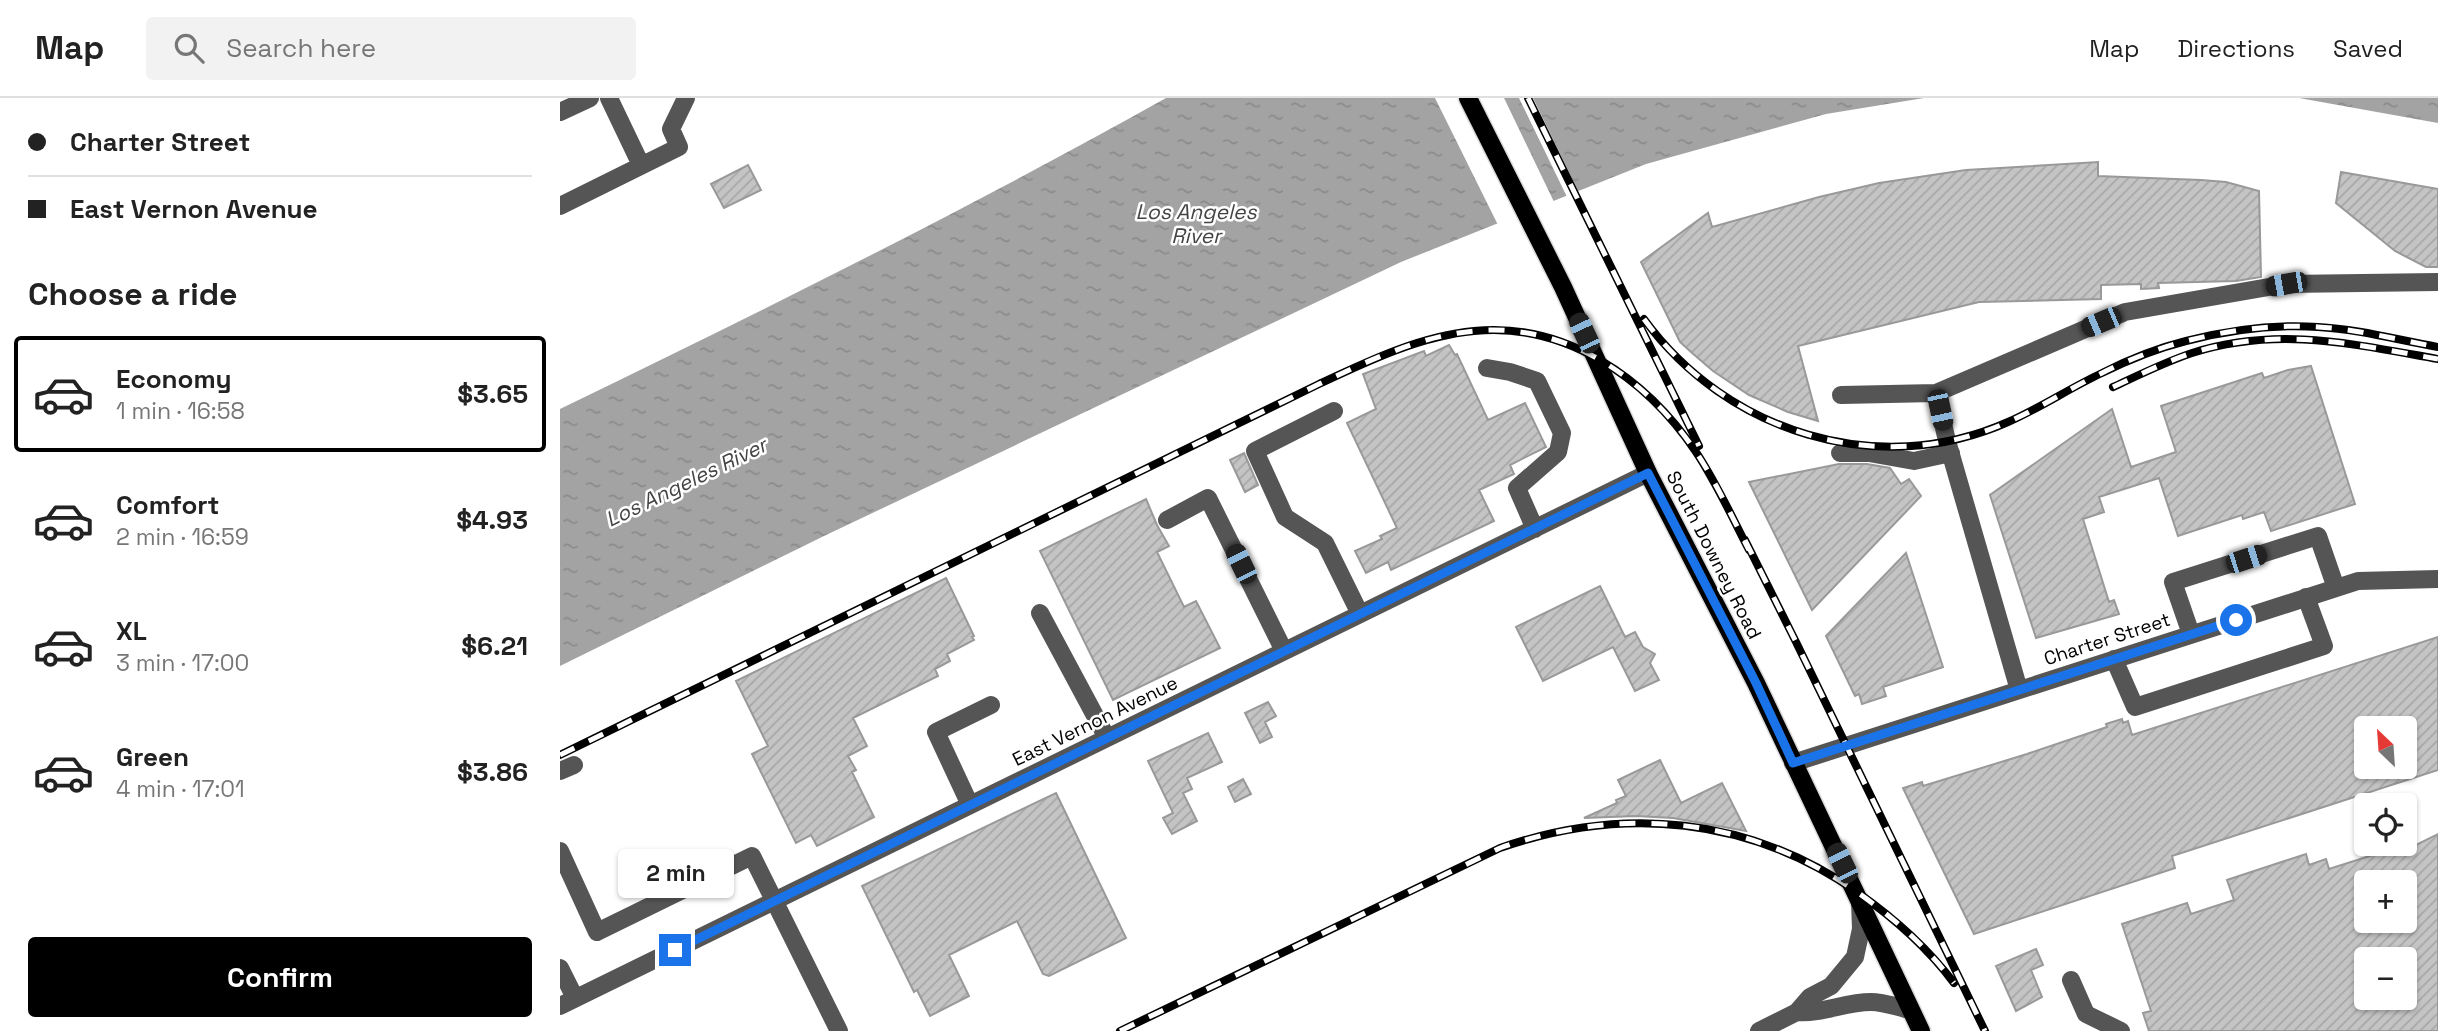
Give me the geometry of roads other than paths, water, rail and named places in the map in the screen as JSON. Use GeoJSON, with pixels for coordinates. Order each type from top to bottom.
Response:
{"type":"FeatureCollection","features":[{"type":"Feature","properties":{"kind":"main road","name":"South Downey Road"},"geometry":{"type":"LineString","coordinates":[[1468,98],[1563,287],[1648,473],[1756,683],[1920,1031]]}},
{"type":"Feature","properties":{"kind":"street"},"geometry":{"type":"LineString","coordinates":[[560,112],[590,98]]}},
{"type":"Feature","properties":{"kind":"street"},"geometry":{"type":"LineString","coordinates":[[609,98],[641,165]]}},
{"type":"Feature","properties":{"kind":"street"},"geometry":{"type":"LineString","coordinates":[[562,199],[679,147],[671,129],[686,98]]}},
{"type":"Feature","properties":{"kind":"street"},"geometry":{"type":"LineString","coordinates":[[1841,395],[1936,393],[2125,312],[2286,284],[2438,282]]}},
{"type":"Feature","properties":{"kind":"street"},"geometry":{"type":"LineString","coordinates":[[1487,368],[1537,381],[1562,433],[1558,452],[1517,488],[1535,529]]}},
{"type":"Feature","properties":{"kind":"street"},"geometry":{"type":"LineString","coordinates":[[1936,393],[1943,427],[2018,690]]}},
{"type":"Feature","properties":{"kind":"street"},"geometry":{"type":"LineString","coordinates":[[1334,411],[1255,451],[1285,517],[1325,543],[1360,614]]}},
{"type":"Feature","properties":{"kind":"street"},"geometry":{"type":"LineString","coordinates":[[1840,453],[1869,453],[1914,461],[1951,453]]}},
{"type":"Feature","properties":{"kind":"street","name":"East Vernon Avenue"},"geometry":{"type":"LineString","coordinates":[[568,1002],[1648,473]]}},
{"type":"Feature","properties":{"kind":"street"},"geometry":{"type":"LineString","coordinates":[[1167,520],[1209,498],[1284,651]]}},
{"type":"Feature","properties":{"kind":"street"},"geometry":{"type":"LineString","coordinates":[[2190,634],[2173,582],[2318,536],[2336,588]]}},
{"type":"Feature","properties":{"kind":"street","name":"Charter Street"},"geometry":{"type":"LineString","coordinates":[[1793,763],[2358,581],[2438,579]]}},
{"type":"Feature","properties":{"kind":"street"},"geometry":{"type":"LineString","coordinates":[[2114,659],[2135,707],[2324,646],[2306,597]]}},
{"type":"Feature","properties":{"kind":"street"},"geometry":{"type":"LineString","coordinates":[[1040,613],[1107,738]]}},
{"type":"Feature","properties":{"kind":"street"},"geometry":{"type":"LineString","coordinates":[[970,805],[936,732],[991,705]]}},
{"type":"Feature","properties":{"kind":"street"},"geometry":{"type":"LineString","coordinates":[[560,851],[597,932],[752,856],[839,1031]]}},
{"type":"Feature","properties":{"kind":"street"},"geometry":{"type":"LineString","coordinates":[[1791,1021],[1810,997],[1831,986],[1854,957],[1861,929],[1860,902]]}},
{"type":"Feature","properties":{"kind":"street"},"geometry":{"type":"LineString","coordinates":[[560,968],[568,1002]]}},
{"type":"Feature","properties":{"kind":"street"},"geometry":{"type":"LineString","coordinates":[[2071,981],[2086,1014],[2121,1031]]}},
{"type":"Feature","properties":{"kind":"street"},"geometry":{"type":"LineString","coordinates":[[1759,1031],[1846,1004],[1873,1002],[1910,1010]]}},
{"type":"Feature","properties":{"kind":"water","name":"Los Angeles River"},"geometry":{"type":"Polygon","coordinates":[[[1166,98],[1924,98],[1826,114],[1646,164],[1401,262],[824,536],[560,666],[560,409],[865,258],[1166,98]]]}},
{"type":"Feature","properties":{"kind":"water"},"geometry":{"type":"Polygon","coordinates":[[[2299,98],[2438,98],[2438,123],[2299,98]]]}},
{"type":"Feature","properties":{"kind":"railway"},"geometry":{"type":"LineString","coordinates":[[1528,98],[1699,446]]}},
{"type":"Feature","properties":{"kind":"railway"},"geometry":{"type":"LineString","coordinates":[[1644,319],[1678,358],[1717,391],[1761,417],[1808,435],[1857,445],[1908,446],[1958,439],[2008,422],[2143,355],[2186,341],[2235,331],[2284,326],[2333,328],[2438,347]]}},
{"type":"Feature","properties":{"kind":"railway"},"geometry":{"type":"LineString","coordinates":[[560,755],[1319,384],[1395,351],[1454,334],[1508,331],[1540,336],[1601,360],[1628,379],[1676,425],[1696,452],[1749,550]]}},
{"type":"Feature","properties":{"kind":"railway"},"geometry":{"type":"LineString","coordinates":[[2113,387],[2192,353],[2255,340],[2345,343],[2438,359]]}},
{"type":"Feature","properties":{"kind":"railway"},"geometry":{"type":"LineString","coordinates":[[1745,540],[1985,1031]]}},
{"type":"Feature","properties":{"kind":"railway"},"geometry":{"type":"LineString","coordinates":[[1120,1031],[1500,848],[1546,834],[1593,826],[1639,823],[1684,826],[1729,834],[1773,847],[1816,867],[1884,912],[1933,957],[1954,983]]}}]}
